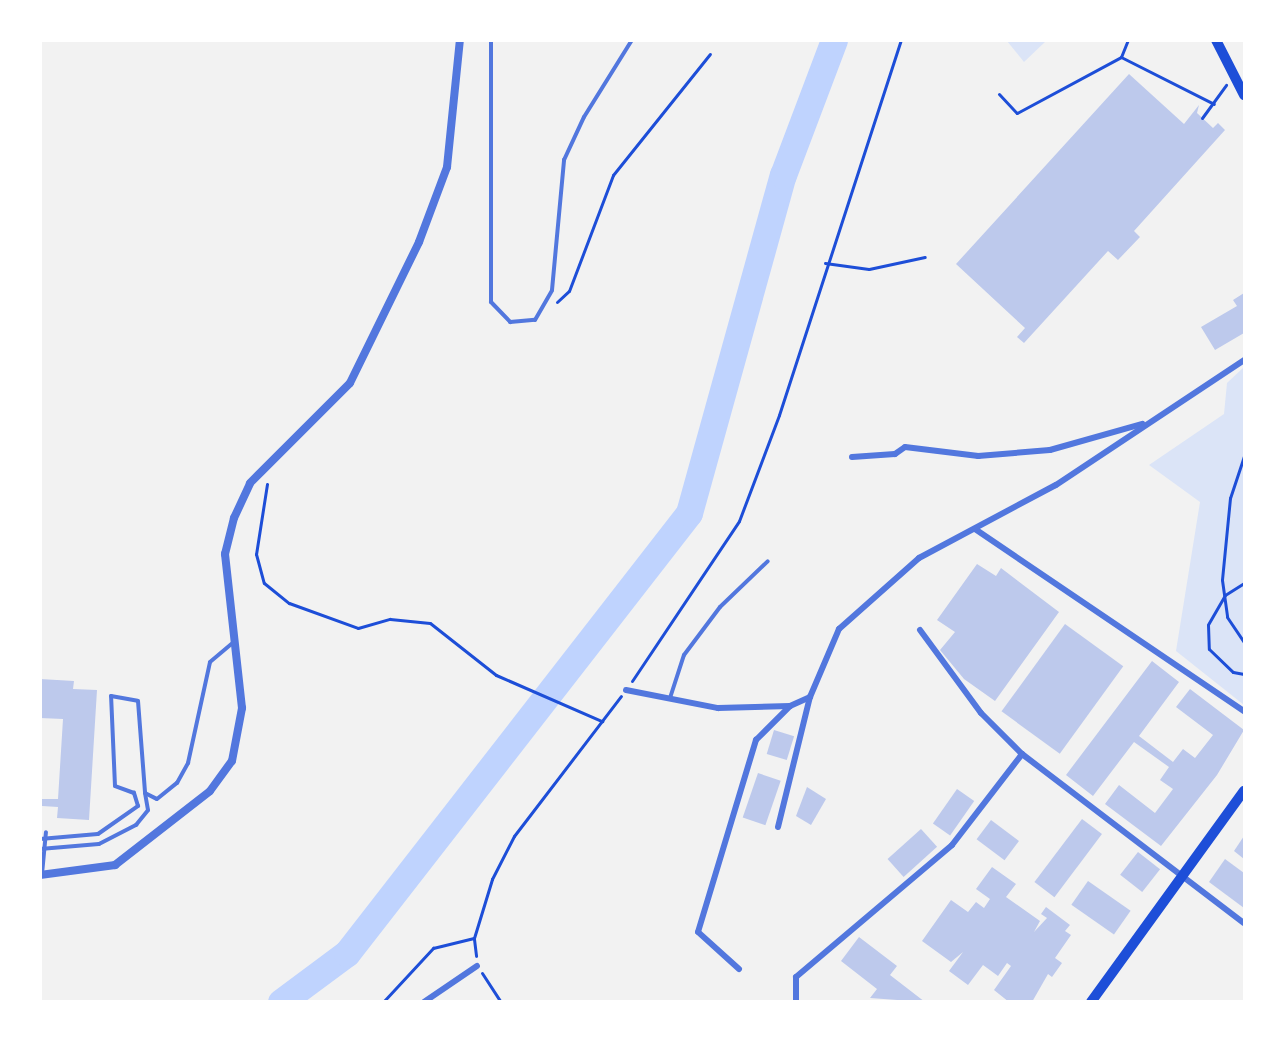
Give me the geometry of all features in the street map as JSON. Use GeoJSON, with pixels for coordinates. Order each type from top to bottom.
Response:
{"type":"FeatureCollection","features":[{"type":"Feature","properties":{"kind":"main road"},"geometry":{"type":"LineString","coordinates":[[1216,40],[1245,95]]}},
{"type":"Feature","properties":{"kind":"main road"},"geometry":{"type":"LineString","coordinates":[[1091,1002],[1183,874],[1243,797]]}},
{"type":"Feature","properties":{"kind":"street"},"geometry":{"type":"LineString","coordinates":[[41,875],[115,865],[210,791],[232,761],[243,708],[225,554],[250,483],[351,383],[419,242],[447,167],[460,40]]}},
{"type":"Feature","properties":{"kind":"street"},"geometry":{"type":"LineString","coordinates":[[778,827],[810,697],[839,629],[919,558],[1056,485],[1245,360]]}},
{"type":"Feature","properties":{"kind":"street"},"geometry":{"type":"LineString","coordinates":[[852,457],[895,454],[905,447],[978,456],[1050,450],[1148,422]]}},
{"type":"Feature","properties":{"kind":"street"},"geometry":{"type":"LineString","coordinates":[[975,529],[1245,711]]}},
{"type":"Feature","properties":{"kind":"street"},"geometry":{"type":"LineString","coordinates":[[920,630],[981,713],[1022,754],[1245,923]]}},
{"type":"Feature","properties":{"kind":"street"},"geometry":{"type":"LineString","coordinates":[[626,690],[718,708],[790,706]]}},
{"type":"Feature","properties":{"kind":"street"},"geometry":{"type":"LineString","coordinates":[[739,969],[698,932],[756,740],[790,706],[810,697]]}},
{"type":"Feature","properties":{"kind":"street"},"geometry":{"type":"LineString","coordinates":[[796,1002],[796,977],[952,845],[1022,754]]}},
{"type":"Feature","properties":{"kind":"street"},"geometry":{"type":"LineString","coordinates":[[424,1002],[477,966]]}},
{"type":"Feature","properties":{"kind":"lane"},"geometry":{"type":"LineString","coordinates":[[491,40],[491,302],[510,322],[535,320],[552,290],[564,160],[584,117],[632,40]]}},
{"type":"Feature","properties":{"kind":"lane"},"geometry":{"type":"LineString","coordinates":[[670,699],[684,655],[720,607],[768,561]]}},
{"type":"Feature","properties":{"kind":"lane"},"geometry":{"type":"LineString","coordinates":[[145,793],[157,799],[177,783],[188,763],[210,663],[234,642]]}},
{"type":"Feature","properties":{"kind":"lane"},"geometry":{"type":"LineString","coordinates":[[43,839],[98,834],[138,806],[134,793],[115,786],[111,696],[138,701],[148,810],[136,825],[99,843],[43,849]]}},
{"type":"Feature","properties":{"kind":"lane"},"geometry":{"type":"LineString","coordinates":[[41,875],[43,839],[46,832]]}},
{"type":"Feature","properties":{"kind":"path"},"geometry":{"type":"LineString","coordinates":[[501,1002],[477,966],[474,938],[492,879],[514,836],[626,690],[739,521],[779,415],[825,263],[901,40]]}},
{"type":"Feature","properties":{"kind":"path"},"geometry":{"type":"LineString","coordinates":[[999,94],[1017,113],[1121,57],[1128,40]]}},
{"type":"Feature","properties":{"kind":"path"},"geometry":{"type":"LineString","coordinates":[[552,306],[569,291],[613,174],[710,54]]}},
{"type":"Feature","properties":{"kind":"path"},"geometry":{"type":"LineString","coordinates":[[1121,57],[1214,104]]}},
{"type":"Feature","properties":{"kind":"path"},"geometry":{"type":"LineString","coordinates":[[1202,118],[1239,81]]}},
{"type":"Feature","properties":{"kind":"path"},"geometry":{"type":"LineString","coordinates":[[825,263],[868,269],[925,257]]}},
{"type":"Feature","properties":{"kind":"path"},"geometry":{"type":"LineString","coordinates":[[1245,456],[1224,537],[1227,617],[1245,642]]}},
{"type":"Feature","properties":{"kind":"path"},"geometry":{"type":"LineString","coordinates":[[275,459],[257,526],[256,554],[264,583],[289,603],[358,628],[390,619],[430,623],[496,675],[602,721]]}},
{"type":"Feature","properties":{"kind":"path"},"geometry":{"type":"LineString","coordinates":[[1245,583],[1225,595],[1208,625],[1209,649],[1233,672],[1245,674]]}},
{"type":"Feature","properties":{"kind":"path"},"geometry":{"type":"LineString","coordinates":[[383,1002],[433,948],[474,938]]}},
{"type":"Feature","properties":{"kind":"shaded area"},"geometry":{"type":"Polygon","coordinates":[[[1007,41],[1046,41],[1024,62],[1007,41]]]}},
{"type":"Feature","properties":{"kind":"shaded area"},"geometry":{"type":"Polygon","coordinates":[[[1244,367],[1244,705],[1176,651],[1200,502],[1149,465],[1224,414],[1227,383],[1244,367]]]}},
{"type":"Feature","properties":{"kind":"building"},"geometry":{"type":"Polygon","coordinates":[[[1129,74],[1184,124],[1199,105],[1197,113],[1213,128],[1218,123],[1225,130],[1134,231],[1140,237],[1118,260],[1108,251],[1024,343],[1017,337],[1025,328],[956,264],[1129,74]]]}},
{"type":"Feature","properties":{"kind":"building"},"geometry":{"type":"Polygon","coordinates":[[[1244,293],[1244,333],[1215,350],[1201,327],[1237,306],[1233,300],[1244,293]]]}},
{"type":"Feature","properties":{"kind":"building"},"geometry":{"type":"Polygon","coordinates":[[[977,564],[996,576],[1001,568],[1059,612],[995,701],[964,679],[940,650],[955,632],[937,620],[977,564]]]}},
{"type":"Feature","properties":{"kind":"building"},"geometry":{"type":"Polygon","coordinates":[[[1065,624],[1123,666],[1060,754],[1002,711],[1065,624]]]}},
{"type":"Feature","properties":{"kind":"building"},"geometry":{"type":"Polygon","coordinates":[[[1152,661],[1179,682],[1139,736],[1173,762],[1183,749],[1195,758],[1213,735],[1176,707],[1190,689],[1244,730],[1217,775],[1161,846],[1105,804],[1119,785],[1155,813],[1173,789],[1160,780],[1169,767],[1134,742],[1093,796],[1066,775],[1152,661]]]}},
{"type":"Feature","properties":{"kind":"building"},"geometry":{"type":"Polygon","coordinates":[[[40,679],[74,681],[73,689],[97,690],[89,820],[57,818],[58,807],[42,806],[42,799],[58,799],[63,719],[40,718],[40,679]]]}},
{"type":"Feature","properties":{"kind":"building"},"geometry":{"type":"Polygon","coordinates":[[[774,730],[794,736],[787,760],[767,754],[774,730]]]}},
{"type":"Feature","properties":{"kind":"building"},"geometry":{"type":"Polygon","coordinates":[[[758,773],[781,781],[765,825],[743,817],[758,773]]]}},
{"type":"Feature","properties":{"kind":"building"},"geometry":{"type":"Polygon","coordinates":[[[807,787],[826,799],[811,825],[796,816],[807,787]]]}},
{"type":"Feature","properties":{"kind":"building"},"geometry":{"type":"Polygon","coordinates":[[[957,789],[974,801],[950,835],[933,823],[957,789]]]}},
{"type":"Feature","properties":{"kind":"building"},"geometry":{"type":"Polygon","coordinates":[[[1082,819],[1102,834],[1054,897],[1034,882],[1082,819]]]}},
{"type":"Feature","properties":{"kind":"building"},"geometry":{"type":"Polygon","coordinates":[[[991,820],[1019,841],[1005,860],[977,839],[991,820]]]}},
{"type":"Feature","properties":{"kind":"building"},"geometry":{"type":"Polygon","coordinates":[[[921,829],[937,847],[904,877],[888,859],[921,829]]]}},
{"type":"Feature","properties":{"kind":"building"},"geometry":{"type":"Polygon","coordinates":[[[1244,836],[1244,859],[1234,851],[1244,836]]]}},
{"type":"Feature","properties":{"kind":"building"},"geometry":{"type":"Polygon","coordinates":[[[1138,852],[1160,869],[1142,892],[1120,875],[1138,852]]]}},
{"type":"Feature","properties":{"kind":"building"},"geometry":{"type":"Polygon","coordinates":[[[1225,859],[1244,873],[1244,908],[1209,882],[1225,859]]]}},
{"type":"Feature","properties":{"kind":"building"},"geometry":{"type":"Polygon","coordinates":[[[992,867],[1016,884],[1006,897],[1040,921],[1034,932],[1047,918],[1041,914],[1046,907],[1070,925],[1065,931],[1071,935],[1055,958],[1062,963],[1052,977],[1048,974],[1032,1002],[1009,1002],[994,990],[1011,966],[1007,963],[998,976],[983,965],[968,985],[949,971],[963,952],[951,962],[922,941],[951,900],[968,912],[976,902],[984,908],[990,899],[976,889],[992,867]]]}},
{"type":"Feature","properties":{"kind":"building"},"geometry":{"type":"Polygon","coordinates":[[[1088,881],[1131,911],[1114,935],[1071,905],[1088,881]]]}},
{"type":"Feature","properties":{"kind":"building"},"geometry":{"type":"Polygon","coordinates":[[[859,937],[897,966],[890,975],[925,1002],[870,998],[877,989],[841,961],[859,937]]]}},
{"type":"Feature","properties":{"kind":"waterway"},"geometry":{"type":"LineString","coordinates":[[281,1002],[347,953],[689,513],[783,175],[834,40]]}}]}
